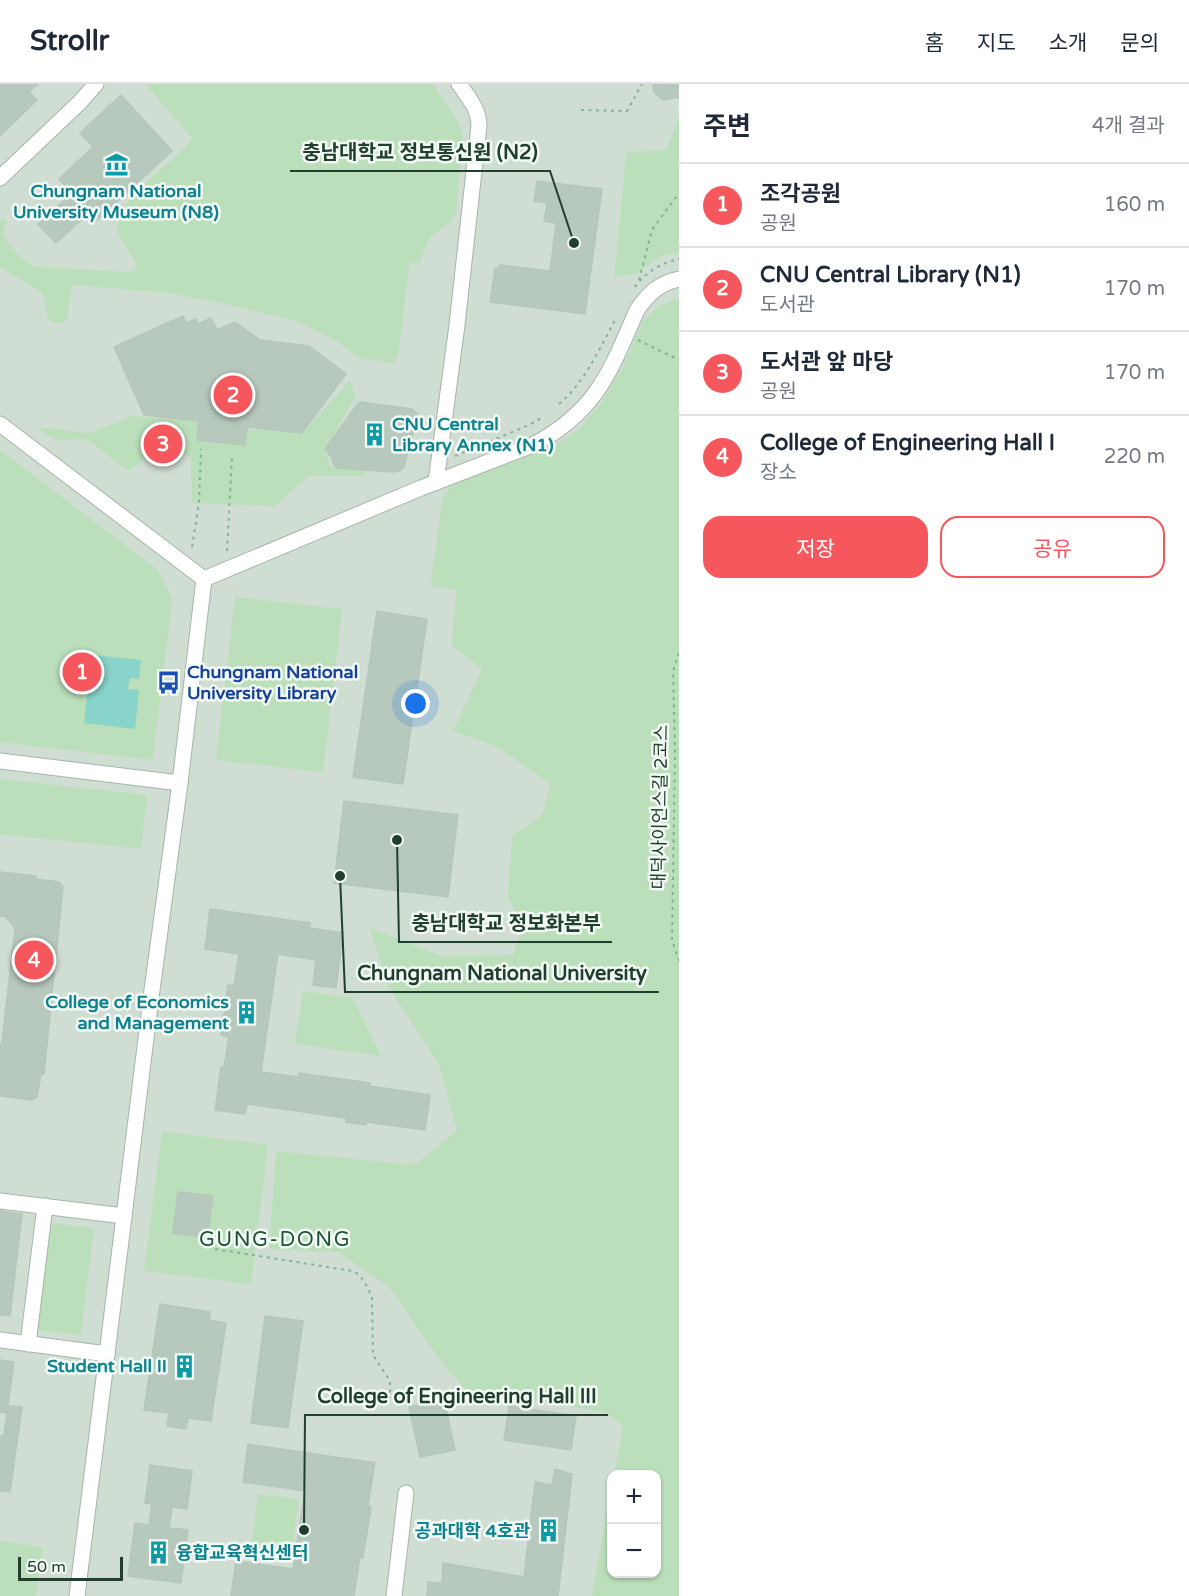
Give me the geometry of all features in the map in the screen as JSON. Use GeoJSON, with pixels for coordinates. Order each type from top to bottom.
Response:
{"type":"FeatureCollection","features":[{"type":"Feature","properties":{"kind":"street"},"geometry":{"type":"LineString","coordinates":[[0,178],[96,84]]}},
{"type":"Feature","properties":{"kind":"street"},"geometry":{"type":"LineString","coordinates":[[436,482],[479,126],[474,104],[459,84]]}},
{"type":"Feature","properties":{"kind":"street"},"geometry":{"type":"LineString","coordinates":[[204,579],[550,436],[582,411],[598,391],[643,301],[657,287],[679,279]]}},
{"type":"Feature","properties":{"kind":"street"},"geometry":{"type":"LineString","coordinates":[[0,424],[204,579]]}},
{"type":"Feature","properties":{"kind":"street"},"geometry":{"type":"LineString","coordinates":[[77,1596],[204,579]]}},
{"type":"Feature","properties":{"kind":"street"},"geometry":{"type":"LineString","coordinates":[[0,761],[180,783]]}},
{"type":"Feature","properties":{"kind":"street"},"geometry":{"type":"LineString","coordinates":[[0,1201],[124,1216]]}},
{"type":"Feature","properties":{"kind":"street"},"geometry":{"type":"LineString","coordinates":[[28,1344],[45,1206]]}},
{"type":"Feature","properties":{"kind":"street"},"geometry":{"type":"LineString","coordinates":[[0,1340],[107,1354]]}},
{"type":"Feature","properties":{"kind":"street"},"geometry":{"type":"LineString","coordinates":[[394,1596],[406,1493]]}},
{"type":"Feature","properties":{"kind":"path"},"geometry":{"type":"LineString","coordinates":[[581,110],[627,111],[642,84]]}},
{"type":"Feature","properties":{"kind":"path"},"geometry":{"type":"LineString","coordinates":[[638,282],[652,230],[679,195]]}},
{"type":"Feature","properties":{"kind":"path"},"geometry":{"type":"LineString","coordinates":[[636,338],[679,360]]}},
{"type":"Feature","properties":{"kind":"path"},"geometry":{"type":"LineString","coordinates":[[448,459],[543,417]]}},
{"type":"Feature","properties":{"kind":"path"},"geometry":{"type":"LineString","coordinates":[[192,547],[199,503],[201,449]]}},
{"type":"Feature","properties":{"kind":"path"},"geometry":{"type":"LineString","coordinates":[[227,551],[232,458]]}},
{"type":"Feature","properties":{"kind":"path","name":"대덕사이언스길 2코스"},"geometry":{"type":"LineString","coordinates":[[679,653],[673,671],[675,751],[672,940],[679,961]]}},
{"type":"Feature","properties":{"kind":"path"},"geometry":{"type":"LineString","coordinates":[[215,1250],[357,1273],[372,1298],[373,1355],[390,1381],[390,1398]]}},
{"type":"Feature","properties":{"kind":"shaded area"},"geometry":{"type":"Polygon","coordinates":[[[0,84],[679,84],[679,116],[666,150],[626,152],[614,277],[638,273],[663,255],[679,253],[679,1596],[0,1596],[0,84]]]}},
{"type":"Feature","properties":{"kind":"green space"},"geometry":{"type":"Polygon","coordinates":[[[145,84],[432,84],[458,121],[463,134],[456,212],[449,223],[432,236],[424,249],[420,263],[410,263],[398,356],[394,362],[358,357],[337,341],[299,322],[218,302],[161,292],[74,285],[71,289],[67,319],[61,323],[51,322],[42,294],[0,267],[0,219],[6,219],[4,234],[8,243],[36,267],[134,271],[136,268],[133,258],[119,236],[119,218],[125,205],[135,193],[173,159],[192,138],[145,84]]]}},
{"type":"Feature","properties":{"kind":"green space"},"geometry":{"type":"Polygon","coordinates":[[[679,116],[679,253],[663,255],[638,273],[614,277],[626,152],[666,150],[679,116]]]}},
{"type":"Feature","properties":{"kind":"green space"},"geometry":{"type":"Polygon","coordinates":[[[679,298],[679,1596],[592,1596],[607,1512],[607,1578],[661,1578],[661,1470],[615,1470],[623,1426],[605,1412],[465,1389],[440,1360],[389,1287],[338,1252],[269,1249],[276,1151],[415,1165],[457,1130],[439,1064],[388,986],[370,928],[442,956],[513,955],[523,923],[508,898],[512,836],[542,815],[551,784],[496,746],[453,731],[482,669],[451,645],[457,590],[432,587],[442,502],[448,490],[458,482],[559,443],[579,429],[601,404],[621,371],[644,319],[661,305],[679,298]]]}},
{"type":"Feature","properties":{"kind":"green space"},"geometry":{"type":"Polygon","coordinates":[[[350,380],[355,397],[325,450],[330,467],[365,470],[364,476],[308,476],[276,506],[192,503],[191,457],[158,451],[128,471],[87,439],[56,440],[36,427],[90,433],[132,416],[199,421],[198,440],[245,445],[247,429],[303,433],[350,380]]]}},
{"type":"Feature","properties":{"kind":"green space"},"geometry":{"type":"Polygon","coordinates":[[[0,450],[154,567],[165,583],[172,601],[153,760],[0,742],[0,450]]]}},
{"type":"Feature","properties":{"kind":"green space"},"geometry":{"type":"Polygon","coordinates":[[[235,597],[342,609],[323,772],[216,760],[235,597]]]}},
{"type":"Feature","properties":{"kind":"green space"},"geometry":{"type":"Polygon","coordinates":[[[0,779],[147,795],[141,849],[0,834],[0,779]]]}},
{"type":"Feature","properties":{"kind":"green space"},"geometry":{"type":"Polygon","coordinates":[[[303,991],[353,998],[381,1056],[295,1044],[303,991]]]}},
{"type":"Feature","properties":{"kind":"green space"},"geometry":{"type":"Polygon","coordinates":[[[162,1131],[268,1145],[251,1284],[144,1271],[162,1131]]]}},
{"type":"Feature","properties":{"kind":"green space"},"geometry":{"type":"Polygon","coordinates":[[[39,1222],[94,1228],[81,1335],[26,1329],[39,1222]]]}},
{"type":"Feature","properties":{"kind":"green space"},"geometry":{"type":"Polygon","coordinates":[[[258,1494],[299,1499],[292,1549],[252,1544],[258,1494]]]}},
{"type":"Feature","properties":{"kind":"green space"},"geometry":{"type":"Polygon","coordinates":[[[0,1541],[43,1547],[36,1596],[0,1596],[0,1541]]]}},
{"type":"Feature","properties":{"kind":"water"},"geometry":{"type":"Polygon","coordinates":[[[92,655],[141,660],[139,679],[130,678],[128,689],[139,690],[135,729],[84,723],[88,686],[99,687],[100,676],[90,675],[92,655]]]}},
{"type":"Feature","properties":{"kind":"building"},"geometry":{"type":"Polygon","coordinates":[[[0,84],[38,84],[29,92],[37,100],[0,136],[0,84]]]}},
{"type":"Feature","properties":{"kind":"building"},"geometry":{"type":"Polygon","coordinates":[[[653,84],[679,84],[679,97],[663,100],[654,92],[653,84]]]}},
{"type":"Feature","properties":{"kind":"building","name":"Chungnam National University Museum (N8)"},"geometry":{"type":"Polygon","coordinates":[[[121,95],[172,151],[96,221],[89,213],[56,243],[38,224],[72,193],[59,179],[93,147],[80,133],[121,95]]]}},
{"type":"Feature","properties":{"kind":"building"},"geometry":{"type":"Polygon","coordinates":[[[537,181],[602,189],[585,314],[490,302],[495,268],[500,265],[550,271],[556,223],[544,221],[547,203],[534,201],[537,181]]]}},
{"type":"Feature","properties":{"kind":"building"},"geometry":{"type":"Polygon","coordinates":[[[183,316],[186,323],[196,319],[198,324],[211,318],[217,330],[235,322],[260,340],[309,346],[346,374],[302,433],[247,427],[245,445],[197,440],[199,421],[144,415],[114,347],[183,316]]]}},
{"type":"Feature","properties":{"kind":"building","name":"CNU Central Library Annex (N1)"},"geometry":{"type":"Polygon","coordinates":[[[361,402],[412,409],[417,413],[404,467],[400,471],[338,468],[333,464],[332,458],[325,449],[361,402]]]}},
{"type":"Feature","properties":{"kind":"building"},"geometry":{"type":"Polygon","coordinates":[[[377,611],[427,619],[403,784],[353,777],[377,611]]]}},
{"type":"Feature","properties":{"kind":"building"},"geometry":{"type":"Polygon","coordinates":[[[344,801],[458,815],[448,897],[334,883],[344,801]]]}},
{"type":"Feature","properties":{"kind":"building"},"geometry":{"type":"Polygon","coordinates":[[[0,872],[36,876],[35,879],[59,882],[63,887],[44,1074],[41,1074],[37,1097],[32,1100],[0,1096],[0,1045],[15,928],[6,917],[0,916],[0,872]]]}},
{"type":"Feature","properties":{"kind":"building","name":"College of Economics and Management"},"geometry":{"type":"Polygon","coordinates":[[[210,909],[310,923],[310,928],[343,933],[336,988],[313,985],[316,960],[278,954],[261,1072],[298,1077],[299,1073],[370,1083],[370,1086],[430,1095],[425,1130],[366,1122],[366,1125],[346,1122],[346,1118],[247,1104],[245,1114],[215,1110],[221,1067],[224,1067],[229,1037],[221,1035],[228,985],[234,986],[239,954],[205,949],[210,909]]]}},
{"type":"Feature","properties":{"kind":"building"},"geometry":{"type":"Polygon","coordinates":[[[178,1192],[213,1196],[207,1238],[173,1233],[178,1192]]]}},
{"type":"Feature","properties":{"kind":"building"},"geometry":{"type":"Polygon","coordinates":[[[0,1211],[22,1214],[10,1316],[0,1315],[0,1211]]]}},
{"type":"Feature","properties":{"kind":"building","name":"Student Hall II"},"geometry":{"type":"Polygon","coordinates":[[[160,1304],[210,1312],[209,1320],[226,1323],[211,1421],[188,1418],[186,1429],[167,1426],[169,1413],[144,1410],[160,1304]]]}},
{"type":"Feature","properties":{"kind":"building"},"geometry":{"type":"Polygon","coordinates":[[[265,1316],[303,1321],[288,1428],[251,1423],[265,1316]]]}},
{"type":"Feature","properties":{"kind":"building"},"geometry":{"type":"Polygon","coordinates":[[[0,1360],[14,1362],[8,1406],[22,1407],[10,1492],[0,1491],[0,1436],[4,1436],[7,1413],[0,1412],[0,1360]]]}},
{"type":"Feature","properties":{"kind":"building"},"geometry":{"type":"Polygon","coordinates":[[[444,1399],[455,1450],[420,1457],[409,1407],[444,1399]]]}},
{"type":"Feature","properties":{"kind":"building"},"geometry":{"type":"Polygon","coordinates":[[[509,1406],[576,1416],[571,1450],[504,1440],[509,1406]]]}},
{"type":"Feature","properties":{"kind":"building"},"geometry":{"type":"Polygon","coordinates":[[[248,1444],[375,1463],[363,1558],[360,1557],[354,1596],[231,1596],[236,1561],[293,1569],[305,1491],[243,1482],[248,1444]]]}},
{"type":"Feature","properties":{"kind":"building"},"geometry":{"type":"Polygon","coordinates":[[[150,1465],[192,1471],[187,1509],[172,1507],[169,1528],[188,1530],[181,1583],[128,1576],[135,1523],[149,1525],[152,1504],[145,1503],[150,1465]]]}},
{"type":"Feature","properties":{"kind":"building","name":"공과대학 4호관"},"geometry":{"type":"Polygon","coordinates":[[[555,1469],[572,1474],[558,1596],[427,1596],[428,1582],[442,1583],[443,1563],[524,1577],[535,1482],[552,1485],[555,1469]]]}},
{"type":"Feature","properties":{"kind":"place","name":"Chungnam National University Museum (N8)"},"geometry":{"type":"Point","coordinates":[116,165]}},
{"type":"Feature","properties":{"kind":"place","name":"충남대학교 정보통신원 (N2)"},"geometry":{"type":"Point","coordinates":[574,243]}},
{"type":"Feature","properties":{"kind":"place","name":"CNU Central Library (N1)"},"geometry":{"type":"Point","coordinates":[233,395]}},
{"type":"Feature","properties":{"kind":"place","name":"CNU Central Library Annex (N1)"},"geometry":{"type":"Point","coordinates":[374,434]}},
{"type":"Feature","properties":{"kind":"place","name":"도서관 앞 마당"},"geometry":{"type":"Point","coordinates":[163,444]}},
{"type":"Feature","properties":{"kind":"place","name":"조각공원"},"geometry":{"type":"Point","coordinates":[82,672]}},
{"type":"Feature","properties":{"kind":"place","name":"Chungnam National University Library"},"geometry":{"type":"Point","coordinates":[169,682]}},
{"type":"Feature","properties":{"kind":"place","name":"충남대학교 정보화본부"},"geometry":{"type":"Point","coordinates":[397,840]}},
{"type":"Feature","properties":{"kind":"place","name":"Chungnam National University"},"geometry":{"type":"Point","coordinates":[340,876]}},
{"type":"Feature","properties":{"kind":"place","name":"College of Engineering Hall I"},"geometry":{"type":"Point","coordinates":[34,960]}},
{"type":"Feature","properties":{"kind":"place","name":"College of Economics and Management"},"geometry":{"type":"Point","coordinates":[247,1012]}},
{"type":"Feature","properties":{"kind":"place","name":"Student Hall II"},"geometry":{"type":"Point","coordinates":[185,1366]}},
{"type":"Feature","properties":{"kind":"place","name":"College of Engineering Hall III"},"geometry":{"type":"Point","coordinates":[304,1530]}},
{"type":"Feature","properties":{"kind":"place","name":"공과대학 4호관"},"geometry":{"type":"Point","coordinates":[548,1531]}},
{"type":"Feature","properties":{"kind":"place","name":"융합교육혁신센터"},"geometry":{"type":"Point","coordinates":[158,1553]}},
{"type":"Feature","properties":{"kind":"district","name":"GUNG-DONG"},"geometry":{"type":"Point","coordinates":[275,1239]}}]}
